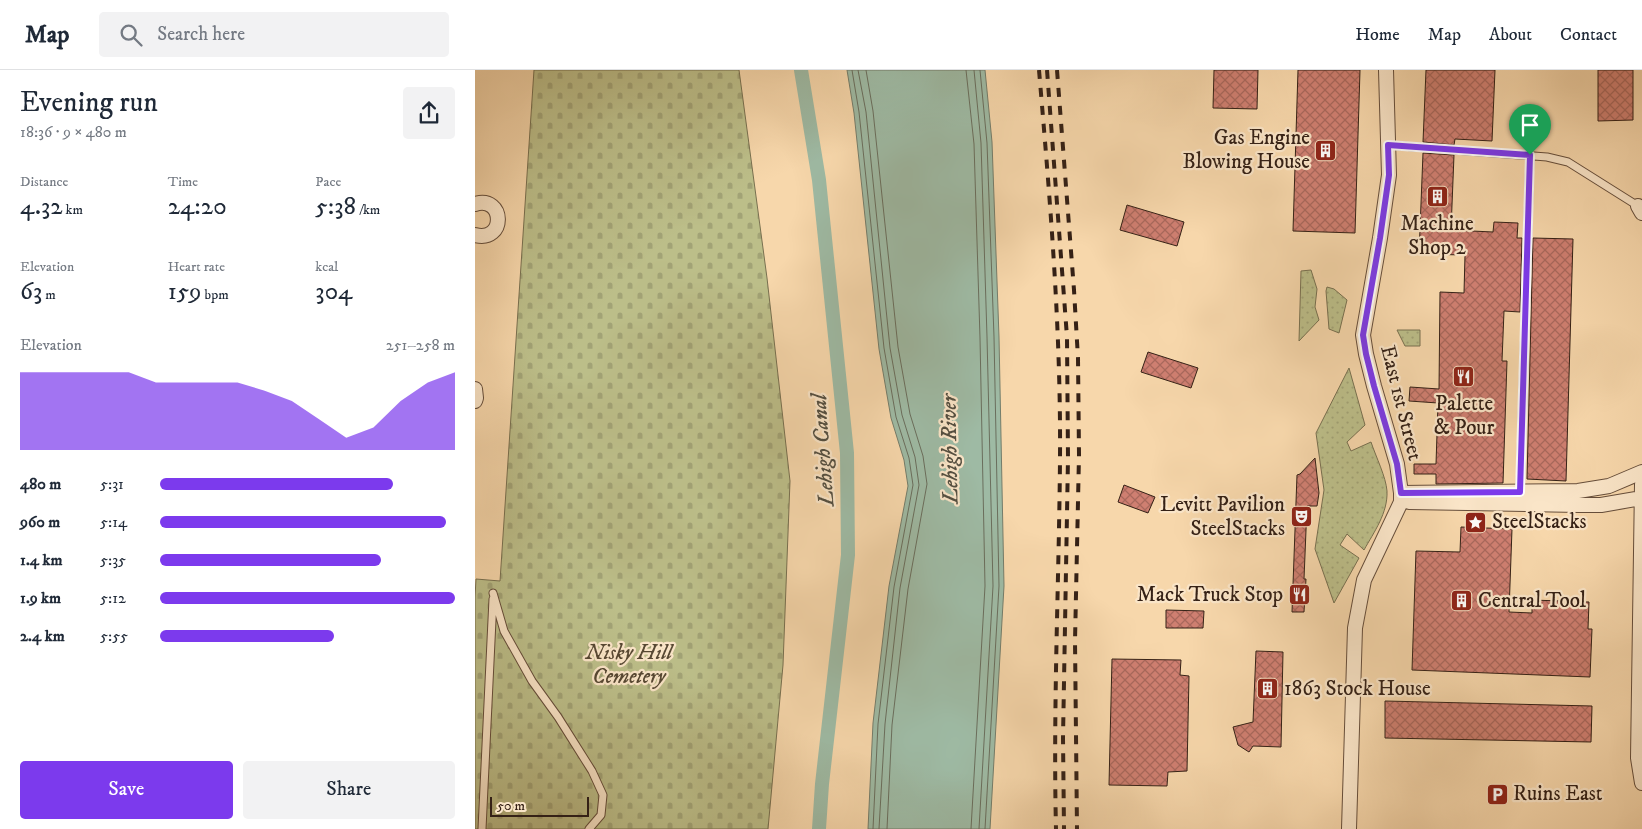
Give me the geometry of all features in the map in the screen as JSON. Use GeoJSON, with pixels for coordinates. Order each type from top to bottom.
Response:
{"type":"FeatureCollection","features":[{"type":"Feature","properties":{"kind":"street","name":"East 1st Street"},"geometry":{"type":"LineString","coordinates":[[1387,70],[1389,175],[1363,335],[1374,386],[1397,464],[1401,497]]}},
{"type":"Feature","properties":{"kind":"street"},"geometry":{"type":"LineString","coordinates":[[475,204],[485,203],[491,205],[496,210],[498,223],[492,233],[487,236],[475,235]]}},
{"type":"Feature","properties":{"kind":"street"},"geometry":{"type":"LineString","coordinates":[[475,389],[475,401]]}},
{"type":"Feature","properties":{"kind":"street"},"geometry":{"type":"LineString","coordinates":[[1401,497],[1591,490],[1609,486],[1642,472]]}},
{"type":"Feature","properties":{"kind":"street"},"geometry":{"type":"LineString","coordinates":[[1642,484],[1638,758],[1642,783]]}},
{"type":"Feature","properties":{"kind":"street"},"geometry":{"type":"LineString","coordinates":[[1401,497],[1579,505],[1642,498]]}},
{"type":"Feature","properties":{"kind":"street"},"geometry":{"type":"LineString","coordinates":[[1349,829],[1355,628],[1364,580],[1401,497]]}},
{"type":"Feature","properties":{"kind":"lane"},"geometry":{"type":"LineString","coordinates":[[1388,145],[1547,156],[1568,162],[1640,209]]}},
{"type":"Feature","properties":{"kind":"lane"},"geometry":{"type":"LineString","coordinates":[[1520,492],[1530,155]]}},
{"type":"Feature","properties":{"kind":"lane"},"geometry":{"type":"LineString","coordinates":[[482,829],[493,594],[504,631],[532,681],[558,717],[592,771],[603,795],[601,815],[589,829]]}},
{"type":"Feature","properties":{"kind":"green space","name":"Nisky Hill Cemetery"},"geometry":{"type":"Polygon","coordinates":[[[534,70],[739,70],[767,278],[790,481],[783,665],[768,829],[475,829],[476,579],[500,581],[534,70]]]}},
{"type":"Feature","properties":{"kind":"green space"},"geometry":{"type":"Polygon","coordinates":[[[1311,270],[1317,289],[1315,307],[1319,320],[1299,341],[1301,271],[1311,270]]]}},
{"type":"Feature","properties":{"kind":"green space"},"geometry":{"type":"Polygon","coordinates":[[[1327,287],[1334,289],[1347,300],[1339,333],[1329,329],[1327,287]]]}},
{"type":"Feature","properties":{"kind":"green space"},"geometry":{"type":"Polygon","coordinates":[[[1397,330],[1420,330],[1420,346],[1405,346],[1397,330]]]}},
{"type":"Feature","properties":{"kind":"green space"},"geometry":{"type":"Polygon","coordinates":[[[1349,368],[1365,425],[1347,442],[1351,451],[1371,442],[1385,480],[1387,499],[1380,522],[1364,550],[1347,534],[1340,545],[1359,558],[1334,603],[1315,549],[1324,490],[1316,433],[1349,368]]]}},
{"type":"Feature","properties":{"kind":"water","name":"Lehigh River"},"geometry":{"type":"Polygon","coordinates":[[[847,70],[985,70],[992,142],[999,337],[1004,586],[990,829],[868,829],[873,723],[889,586],[908,486],[904,460],[891,418],[879,349],[854,113],[847,70]]]}},
{"type":"Feature","properties":{"kind":"building"},"geometry":{"type":"Polygon","coordinates":[[[1214,70],[1258,70],[1257,109],[1213,108],[1214,70]]]}},
{"type":"Feature","properties":{"kind":"building","name":"Gas Engine Blowing House"},"geometry":{"type":"Polygon","coordinates":[[[1298,70],[1360,70],[1355,233],[1293,231],[1298,70]]]}},
{"type":"Feature","properties":{"kind":"building"},"geometry":{"type":"Polygon","coordinates":[[[1426,70],[1495,70],[1492,141],[1455,139],[1454,145],[1423,142],[1426,70]]]}},
{"type":"Feature","properties":{"kind":"building"},"geometry":{"type":"Polygon","coordinates":[[[1598,70],[1633,70],[1633,120],[1598,121],[1598,70]]]}},
{"type":"Feature","properties":{"kind":"building"},"geometry":{"type":"Polygon","coordinates":[[[1423,153],[1454,155],[1451,230],[1493,232],[1494,222],[1518,223],[1517,238],[1522,238],[1520,312],[1504,311],[1502,361],[1507,361],[1503,483],[1436,484],[1436,474],[1414,474],[1414,464],[1436,464],[1438,403],[1409,401],[1410,387],[1439,389],[1440,292],[1464,293],[1465,255],[1419,254],[1423,153]]]}},
{"type":"Feature","properties":{"kind":"building"},"geometry":{"type":"Polygon","coordinates":[[[1127,205],[1184,222],[1177,246],[1120,230],[1127,205]]]}},
{"type":"Feature","properties":{"kind":"building"},"geometry":{"type":"Polygon","coordinates":[[[1533,238],[1573,239],[1566,481],[1527,479],[1533,238]]]}},
{"type":"Feature","properties":{"kind":"building"},"geometry":{"type":"Polygon","coordinates":[[[1148,352],[1198,368],[1191,388],[1141,372],[1148,352]]]}},
{"type":"Feature","properties":{"kind":"building","name":"Levitt Pavilion SteelStacks"},"geometry":{"type":"Polygon","coordinates":[[[1315,458],[1319,493],[1317,506],[1307,506],[1304,612],[1292,612],[1297,475],[1315,458]]]}},
{"type":"Feature","properties":{"kind":"building"},"geometry":{"type":"Polygon","coordinates":[[[1124,485],[1155,497],[1148,513],[1118,502],[1124,485]]]}},
{"type":"Feature","properties":{"kind":"building","name":"Central Tool"},"geometry":{"type":"Polygon","coordinates":[[[1461,527],[1512,529],[1509,612],[1532,613],[1532,600],[1589,602],[1588,629],[1592,629],[1590,677],[1412,670],[1416,551],[1460,552],[1461,527]]]}},
{"type":"Feature","properties":{"kind":"building"},"geometry":{"type":"Polygon","coordinates":[[[1166,610],[1204,611],[1203,628],[1166,628],[1166,610]]]}},
{"type":"Feature","properties":{"kind":"building","name":"1863 Stock House"},"geometry":{"type":"Polygon","coordinates":[[[1256,651],[1283,652],[1281,747],[1253,746],[1249,752],[1238,745],[1233,727],[1253,722],[1256,651]]]}},
{"type":"Feature","properties":{"kind":"building"},"geometry":{"type":"Polygon","coordinates":[[[1112,659],[1181,660],[1180,675],[1189,676],[1187,771],[1168,772],[1167,786],[1109,785],[1112,659]]]}},
{"type":"Feature","properties":{"kind":"building"},"geometry":{"type":"Polygon","coordinates":[[[1385,701],[1592,706],[1591,742],[1385,738],[1385,701]]]}},
{"type":"Feature","properties":{"kind":"waterway","name":"Lehigh Canal"},"geometry":{"type":"LineString","coordinates":[[801,70],[819,180],[847,453],[848,555],[822,784],[819,829]]}},
{"type":"Feature","properties":{"kind":"railway"},"geometry":{"type":"LineString","coordinates":[[1039,70],[1054,264],[1059,362],[1060,459],[1055,737],[1056,829]]}},
{"type":"Feature","properties":{"kind":"railway"},"geometry":{"type":"LineString","coordinates":[[1047,70],[1067,337],[1068,458],[1063,738],[1064,829]]}},
{"type":"Feature","properties":{"kind":"railway"},"geometry":{"type":"LineString","coordinates":[[1057,70],[1078,358],[1079,455],[1075,641],[1077,829]]}},
{"type":"Feature","properties":{"kind":"place","name":"Gas Engine Blowing House"},"geometry":{"type":"Point","coordinates":[1326,150]}},
{"type":"Feature","properties":{"kind":"place","name":"Machine Shop 2"},"geometry":{"type":"Point","coordinates":[1437,197]}},
{"type":"Feature","properties":{"kind":"place","name":"Palette & Pour"},"geometry":{"type":"Point","coordinates":[1464,377]}},
{"type":"Feature","properties":{"kind":"place","name":"Levitt Pavilion SteelStacks"},"geometry":{"type":"Point","coordinates":[1301,517]}},
{"type":"Feature","properties":{"kind":"place","name":"SteelStacks"},"geometry":{"type":"Point","coordinates":[1476,522]}},
{"type":"Feature","properties":{"kind":"place","name":"Mack Truck Stop"},"geometry":{"type":"Point","coordinates":[1299,595]}},
{"type":"Feature","properties":{"kind":"place","name":"Central Tool"},"geometry":{"type":"Point","coordinates":[1462,601]}},
{"type":"Feature","properties":{"kind":"place","name":"1863 Stock House"},"geometry":{"type":"Point","coordinates":[1268,689]}},
{"type":"Feature","properties":{"kind":"place","name":"Ruins East"},"geometry":{"type":"Point","coordinates":[1497,794]}},
{"type":"Feature","properties":{"kind":"route"},"geometry":{"type":"LineString","coordinates":[[1388,145],[1530,155],[1520,492],[1401,493],[1397,464],[1374,386],[1363,335],[1389,175],[1388,145]]}}]}
